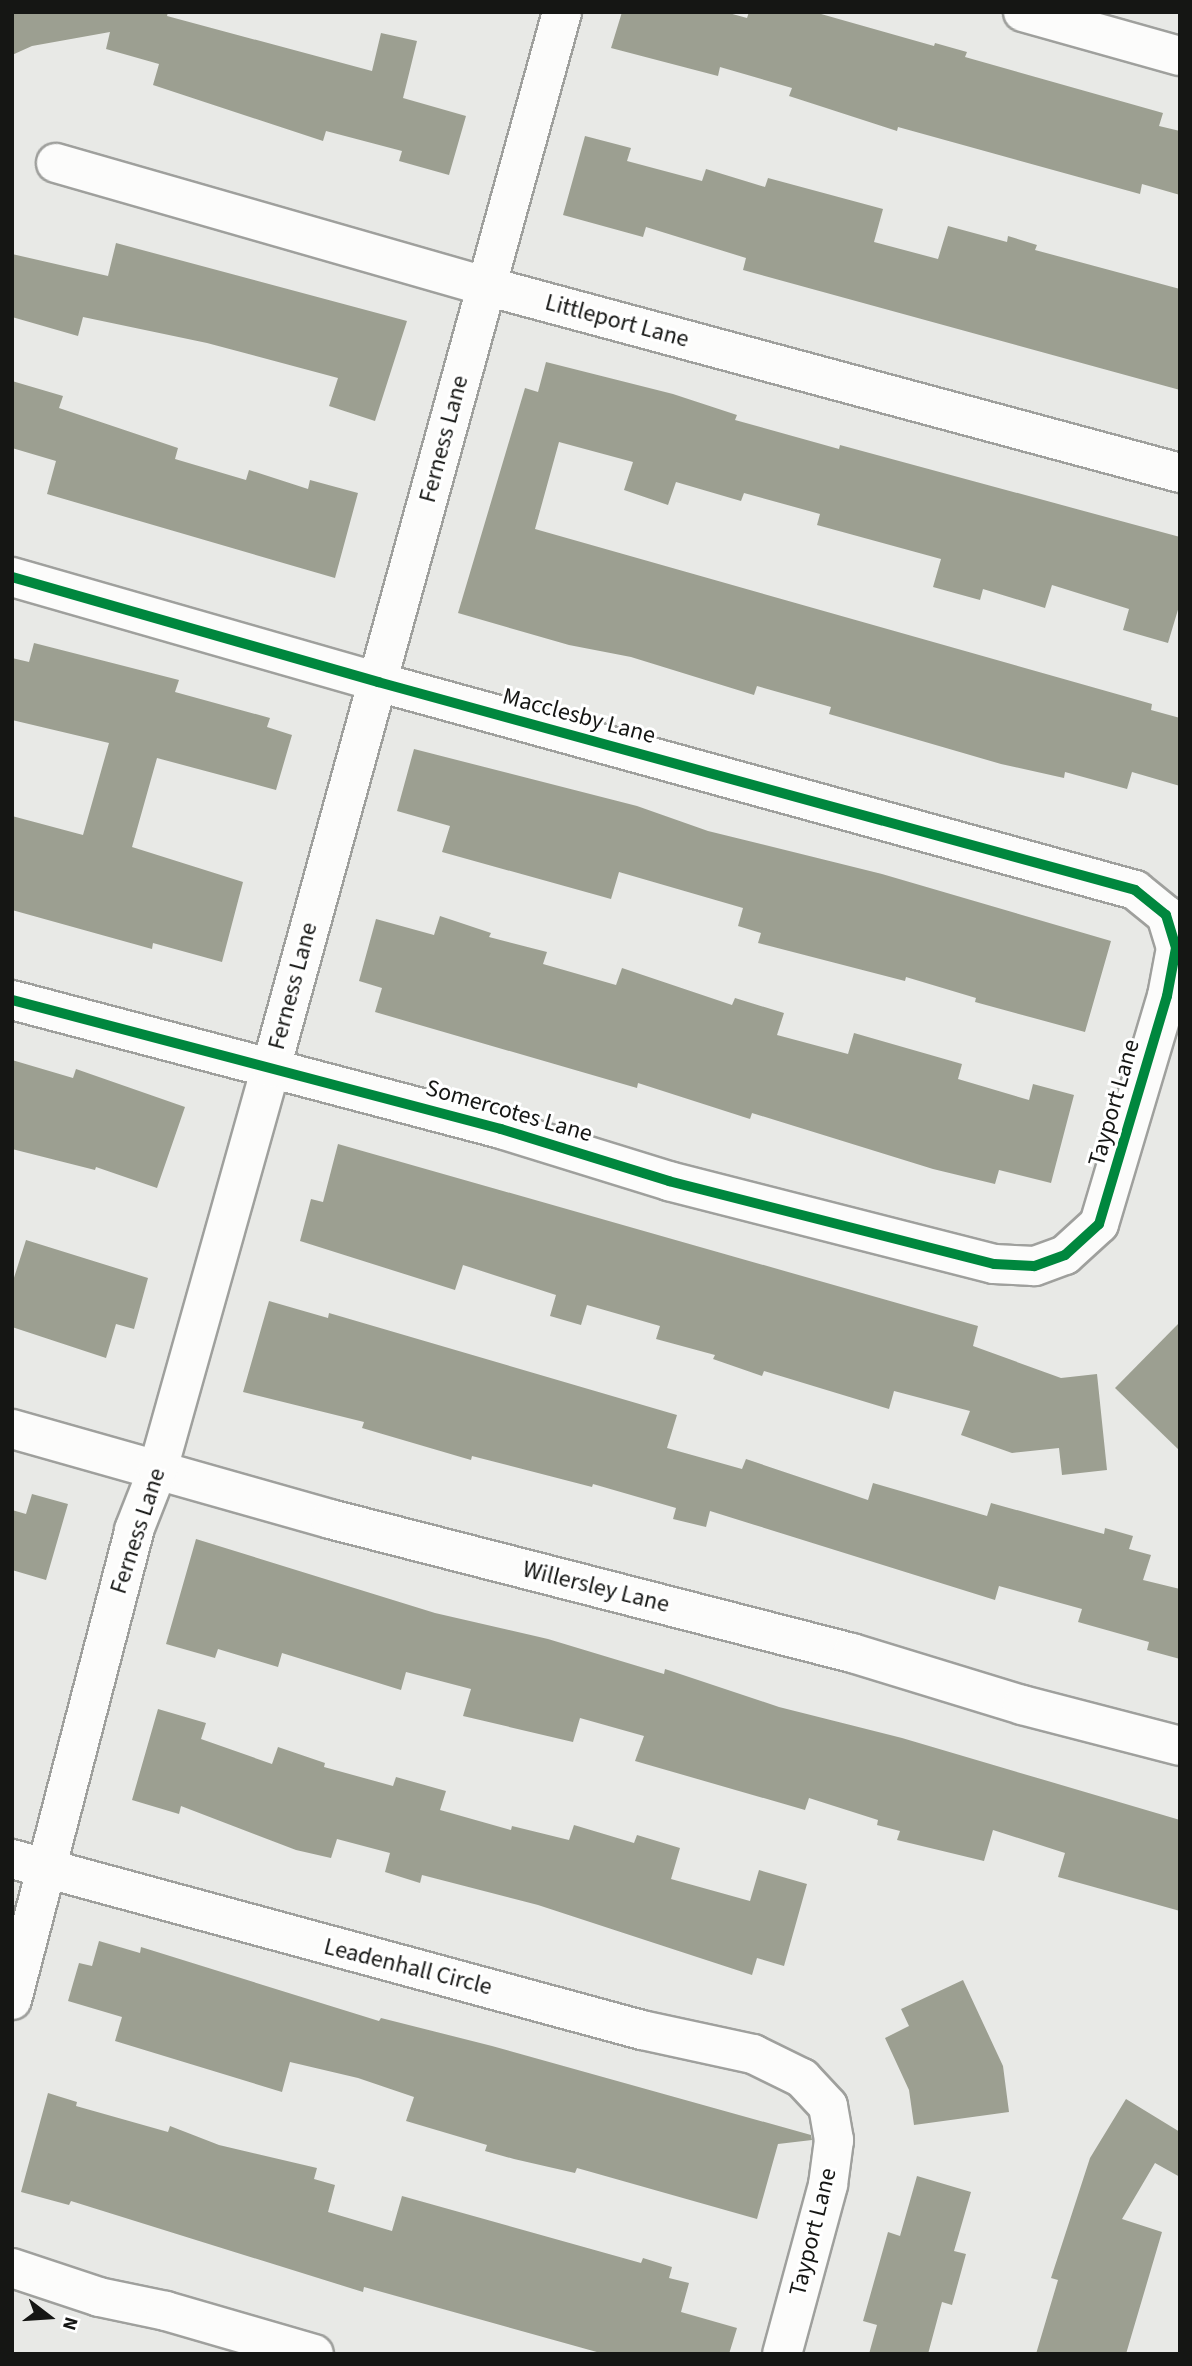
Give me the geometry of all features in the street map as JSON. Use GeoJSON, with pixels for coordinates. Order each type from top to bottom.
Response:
{"type":"FeatureCollection","features":[{"type":"Feature","properties":{"kind":"street","name":"Ferness Lane"},"geometry":{"type":"LineString","coordinates":[[12,2000],[30,1864],[134,1530],[158,1469],[562,12]]}},
{"type":"Feature","properties":{"kind":"street"},"geometry":{"type":"LineString","coordinates":[[1023,12],[1180,56]]}},
{"type":"Feature","properties":{"kind":"street","name":"Littleport Lane"},"geometry":{"type":"LineString","coordinates":[[56,163],[486,286],[1180,473]]}},
{"type":"Feature","properties":{"kind":"street","name":"Macclesby Lane"},"geometry":{"type":"LineString","coordinates":[[12,577],[378,682],[1135,890]]}},
{"type":"Feature","properties":{"kind":"street","name":"Tayport Lane"},"geometry":{"type":"LineString","coordinates":[[993,1264],[1034,1266],[1065,1255],[1099,1224],[1167,996],[1176,948],[1166,915],[1135,890]]}},
{"type":"Feature","properties":{"kind":"street","name":"Somercotes Lane"},"geometry":{"type":"LineString","coordinates":[[12,1000],[501,1129],[669,1181],[993,1264]]}},
{"type":"Feature","properties":{"kind":"street","name":"Willersley Lane"},"geometry":{"type":"LineString","coordinates":[[12,1429],[330,1519],[852,1653],[1021,1705],[1180,1746]]}},
{"type":"Feature","properties":{"kind":"street","name":"Leadenhall Circle"},"geometry":{"type":"LineString","coordinates":[[30,1864],[642,2030],[753,2054],[802,2078]]}},
{"type":"Feature","properties":{"kind":"street","name":"Tayport Lane"},"geometry":{"type":"LineString","coordinates":[[782,2354],[828,2185],[834,2140],[828,2106],[802,2078]]}},
{"type":"Feature","properties":{"kind":"street"},"geometry":{"type":"LineString","coordinates":[[12,2268],[99,2297],[166,2311],[314,2354]]}},
{"type":"Feature","properties":{"kind":"building"},"geometry":{"type":"Polygon","coordinates":[[[12,12],[168,12],[167,16],[372,71],[381,33],[417,41],[403,98],[466,116],[449,175],[399,161],[402,151],[326,131],[323,141],[153,85],[159,64],[106,49],[110,32],[32,46],[12,55],[12,12]]]}},
{"type":"Feature","properties":{"kind":"building"},"geometry":{"type":"Polygon","coordinates":[[[622,12],[725,12],[747,18],[749,12],[814,12],[934,46],[935,43],[967,52],[965,57],[1163,113],[1159,126],[1180,131],[1180,195],[1142,184],[1140,194],[898,127],[897,131],[789,96],[792,88],[720,67],[718,76],[611,48],[622,12]]]}},
{"type":"Feature","properties":{"kind":"building"},"geometry":{"type":"Polygon","coordinates":[[[585,136],[631,148],[627,161],[702,181],[706,169],[765,187],[768,178],[883,209],[874,242],[938,259],[948,226],[1007,242],[1008,236],[1037,245],[1035,250],[1180,289],[1180,390],[743,270],[746,258],[646,227],[643,237],[563,215],[585,136]]]}},
{"type":"Feature","properties":{"kind":"building"},"geometry":{"type":"Polygon","coordinates":[[[116,243],[407,321],[375,421],[329,406],[338,378],[207,343],[83,317],[78,336],[12,317],[12,254],[108,276],[116,243]]]}},
{"type":"Feature","properties":{"kind":"building"},"geometry":{"type":"Polygon","coordinates":[[[546,362],[673,394],[737,415],[735,420],[839,449],[840,445],[1180,537],[1180,603],[1168,643],[1123,630],[1129,609],[1052,585],[1045,608],[983,589],[980,600],[933,587],[941,559],[817,525],[820,514],[744,493],[741,501],[676,482],[668,505],[624,490],[633,462],[559,442],[535,529],[1152,704],[1151,710],[1180,718],[1180,786],[1132,772],[1127,789],[1065,772],[1064,778],[1001,764],[829,714],[831,707],[757,686],[754,695],[631,657],[569,645],[458,613],[525,388],[538,392],[546,362]]]}},
{"type":"Feature","properties":{"kind":"building"},"geometry":{"type":"Polygon","coordinates":[[[12,381],[63,396],[59,408],[178,448],[175,459],[246,480],[249,470],[308,489],[310,480],[358,493],[335,578],[47,494],[56,461],[12,448],[12,381]]]}},
{"type":"Feature","properties":{"kind":"building"},"geometry":{"type":"Polygon","coordinates":[[[34,643],[179,680],[175,692],[270,718],[267,727],[292,735],[276,790],[157,758],[132,847],[243,882],[222,962],[153,943],[152,949],[12,910],[12,816],[83,835],[109,743],[12,720],[12,658],[29,662],[34,643]]]}},
{"type":"Feature","properties":{"kind":"building"},"geometry":{"type":"Polygon","coordinates":[[[414,749],[637,806],[708,831],[882,874],[1111,941],[1085,1032],[975,1002],[976,998],[906,977],[905,981],[758,943],[761,933],[738,926],[743,908],[619,872],[611,899],[442,852],[450,826],[397,811],[414,749]]]}},
{"type":"Feature","properties":{"kind":"building"},"geometry":{"type":"Polygon","coordinates":[[[440,916],[491,933],[489,937],[547,952],[543,964],[616,985],[622,968],[732,1005],[735,998],[784,1013],[777,1035],[848,1054],[854,1033],[962,1064],[958,1079],[1029,1100],[1033,1084],[1074,1095],[1051,1183],[999,1170],[995,1184],[933,1169],[752,1113],[750,1119],[638,1083],[637,1088],[375,1012],[382,988],[359,981],[376,919],[434,935],[440,916]]]}},
{"type":"Feature","properties":{"kind":"building"},"geometry":{"type":"Polygon","coordinates":[[[12,1060],[73,1078],[76,1069],[185,1107],[157,1188],[96,1167],[95,1170],[12,1149],[12,1060]]]}},
{"type":"Feature","properties":{"kind":"building"},"geometry":{"type":"Polygon","coordinates":[[[338,1144],[978,1326],[973,1346],[1061,1378],[1097,1374],[1107,1470],[1062,1475],[1059,1448],[1012,1453],[961,1435],[970,1411],[894,1391],[889,1409],[764,1371],[762,1376],[713,1359],[715,1355],[656,1339],[660,1326],[587,1305],[581,1325],[550,1316],[556,1295],[463,1265],[455,1290],[300,1241],[311,1199],[323,1202],[338,1144]]]}},
{"type":"Feature","properties":{"kind":"building"},"geometry":{"type":"Polygon","coordinates":[[[26,1240],[148,1278],[134,1329],[116,1324],[106,1358],[12,1327],[12,1284],[26,1240]]]}},
{"type":"Feature","properties":{"kind":"building"},"geometry":{"type":"Polygon","coordinates":[[[269,1301],[328,1318],[329,1313],[677,1415],[667,1448],[742,1469],[746,1459],[868,1500],[873,1483],[987,1516],[991,1503],[1104,1534],[1105,1528],[1133,1536],[1129,1549],[1151,1555],[1143,1580],[1180,1589],[1180,1659],[1147,1650],[1149,1642],[1078,1622],[1082,1609],[999,1586],[995,1600],[710,1511],[706,1527],[673,1519],[676,1508],[593,1484],[592,1487],[472,1456],[471,1460],[362,1428],[364,1422],[243,1392],[269,1301]]]}},
{"type":"Feature","properties":{"kind":"building"},"geometry":{"type":"Polygon","coordinates":[[[1180,1322],[1180,1451],[1115,1388],[1180,1322]]]}},
{"type":"Feature","properties":{"kind":"building"},"geometry":{"type":"Polygon","coordinates":[[[32,1494],[68,1504],[46,1580],[12,1570],[12,1510],[26,1514],[32,1494]]]}},
{"type":"Feature","properties":{"kind":"building"},"geometry":{"type":"Polygon","coordinates":[[[196,1539],[435,1613],[548,1639],[664,1674],[665,1669],[779,1707],[902,1738],[1180,1820],[1180,1911],[1058,1877],[1065,1853],[993,1830],[984,1861],[897,1840],[900,1831],[877,1825],[878,1820],[809,1798],[805,1810],[635,1761],[644,1736],[580,1718],[573,1742],[463,1716],[471,1689],[406,1672],[401,1690],[282,1653],[278,1667],[218,1649],[215,1658],[166,1644],[196,1539]]]}},
{"type":"Feature","properties":{"kind":"building"},"geometry":{"type":"Polygon","coordinates":[[[158,1709],[206,1723],[201,1739],[272,1764],[278,1747],[325,1763],[324,1767],[393,1786],[396,1777],[446,1791],[440,1810],[511,1830],[512,1826],[569,1840],[574,1825],[634,1843],[637,1835],[680,1848],[671,1879],[750,1901],[759,1870],[807,1884],[784,1966],[757,1958],[752,1975],[538,1905],[422,1875],[420,1883],[385,1872],[390,1853],[337,1839],[331,1858],[296,1850],[181,1806],[179,1814],[132,1800],[158,1709]]]}},
{"type":"Feature","properties":{"kind":"building"},"geometry":{"type":"Polygon","coordinates":[[[99,1941],[140,1953],[141,1947],[379,2021],[381,2018],[492,2046],[811,2135],[812,2140],[778,2144],[757,2219],[577,2168],[575,2173],[485,2151],[487,2145],[406,2121],[414,2097],[358,2078],[290,2062],[282,2092],[115,2041],[122,2017],[68,2001],[79,1963],[92,1966],[99,1941]]]}},
{"type":"Feature","properties":{"kind":"building"},"geometry":{"type":"Polygon","coordinates":[[[963,1980],[1003,2066],[1009,2112],[914,2125],[909,2090],[885,2038],[909,2026],[901,2009],[963,1980]]]}},
{"type":"Feature","properties":{"kind":"building"},"geometry":{"type":"Polygon","coordinates":[[[48,2093],[77,2102],[76,2106],[168,2132],[170,2126],[219,2145],[317,2168],[314,2179],[335,2185],[328,2212],[392,2231],[402,2196],[641,2263],[643,2258],[672,2267],[669,2278],[689,2283],[681,2312],[737,2328],[729,2354],[604,2354],[364,2287],[363,2292],[71,2201],[69,2205],[21,2192],[48,2093]]]}},
{"type":"Feature","properties":{"kind":"building"},"geometry":{"type":"Polygon","coordinates":[[[1126,2099],[1180,2132],[1180,2177],[1155,2163],[1122,2219],[1162,2232],[1126,2354],[1036,2354],[1058,2280],[1051,2278],[1090,2158],[1126,2099]]]}},
{"type":"Feature","properties":{"kind":"building"},"geometry":{"type":"Polygon","coordinates":[[[917,2176],[971,2192],[954,2251],[966,2254],[952,2305],[942,2302],[928,2354],[869,2354],[877,2325],[863,2321],[888,2232],[900,2236],[917,2176]]]}},
{"type":"Feature","properties":{"kind":"cycle path"},"geometry":{"type":"LineString","coordinates":[[12,577],[378,682],[1135,890],[1166,915],[1176,948],[1167,996],[1099,1224],[1065,1255],[1034,1266],[994,1264],[669,1181],[501,1129],[12,1000]]}}]}
